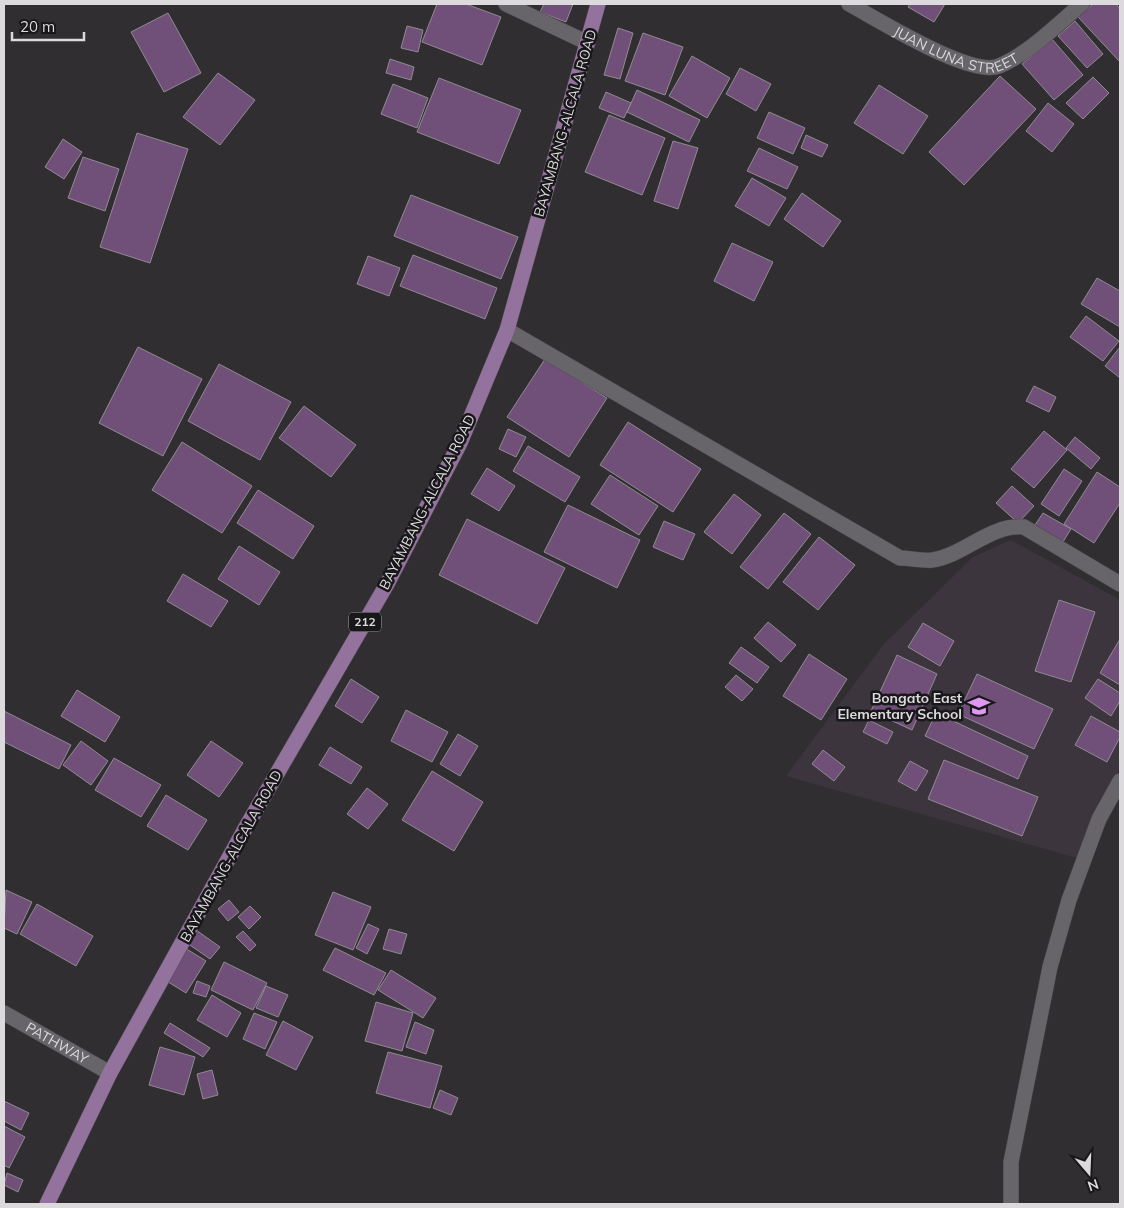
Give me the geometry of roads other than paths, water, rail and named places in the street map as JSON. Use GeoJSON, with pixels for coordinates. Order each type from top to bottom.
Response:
{"type":"FeatureCollection","features":[{"type":"Feature","properties":{"kind":"main road","name":"BAYAMBANG-ALCALA ROAD"},"geometry":{"type":"LineString","coordinates":[[47,1204],[110,1073],[246,828],[387,584],[460,443],[507,330],[598,4]]}},
{"type":"Feature","properties":{"kind":"street"},"geometry":{"type":"LineString","coordinates":[[506,4],[588,43]]}},
{"type":"Feature","properties":{"kind":"street","name":"JUAN LUNA STREET"},"geometry":{"type":"LineString","coordinates":[[849,4],[949,57],[978,67],[997,67],[1025,51],[1082,4]]}},
{"type":"Feature","properties":{"kind":"street"},"geometry":{"type":"LineString","coordinates":[[507,330],[900,558],[932,560],[964,549],[1010,526],[1024,527],[1120,584]]}},
{"type":"Feature","properties":{"kind":"street"},"geometry":{"type":"LineString","coordinates":[[1011,1204],[1011,1162],[1050,967],[1069,900],[1092,837],[1099,819],[1120,781]]}},
{"type":"Feature","properties":{"kind":"street","name":"PATHWAY"},"geometry":{"type":"LineString","coordinates":[[4,1013],[110,1073]]}},
{"type":"Feature","properties":{"kind":"place","name":"Bongato East Elementary School"},"geometry":{"type":"Point","coordinates":[979,706]}}]}
